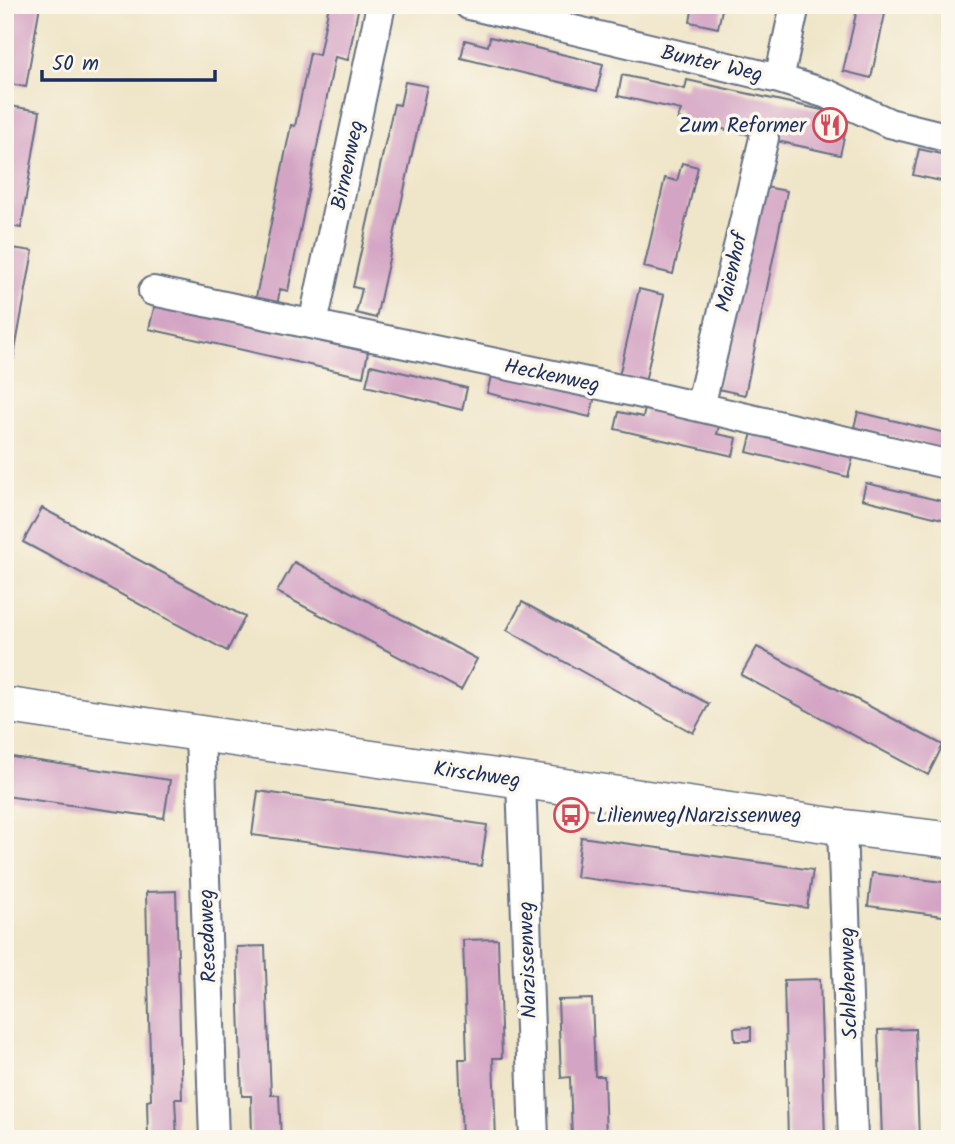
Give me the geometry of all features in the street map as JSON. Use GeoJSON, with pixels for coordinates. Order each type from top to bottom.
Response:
{"type":"FeatureCollection","features":[{"type":"Feature","properties":{"kind":"main road","name":"Kirschweg"},"geometry":{"type":"LineString","coordinates":[[5,705],[842,827],[950,840]]}},
{"type":"Feature","properties":{"kind":"street","name":"Birnenweg"},"geometry":{"type":"LineString","coordinates":[[313,324],[381,5]]}},
{"type":"Feature","properties":{"kind":"street","name":"Bunter Weg"},"geometry":{"type":"LineString","coordinates":[[469,5],[779,79],[835,97],[889,123],[950,138]]}},
{"type":"Feature","properties":{"kind":"street"},"geometry":{"type":"LineString","coordinates":[[779,79],[795,5]]}},
{"type":"Feature","properties":{"kind":"street","name":"Maienhof"},"geometry":{"type":"LineString","coordinates":[[700,407],[764,138]]}},
{"type":"Feature","properties":{"kind":"street","name":"Heckenweg"},"geometry":{"type":"LineString","coordinates":[[153,291],[700,407],[950,465]]}},
{"type":"Feature","properties":{"kind":"street","name":"Resedaweg"},"geometry":{"type":"LineString","coordinates":[[200,734],[214,1139]]}},
{"type":"Feature","properties":{"kind":"street","name":"Narzissenweg"},"geometry":{"type":"LineString","coordinates":[[521,781],[534,1139]]}},
{"type":"Feature","properties":{"kind":"street","name":"Schlehenweg"},"geometry":{"type":"LineString","coordinates":[[842,827],[853,1139]]}},
{"type":"Feature","properties":{"kind":"building"},"geometry":{"type":"Polygon","coordinates":[[[13,5],[40,5],[26,87],[5,83],[5,48],[13,5]]]}},
{"type":"Feature","properties":{"kind":"building"},"geometry":{"type":"Polygon","coordinates":[[[329,5],[359,5],[348,60],[335,57],[288,291],[280,289],[277,306],[255,302],[291,125],[295,126],[310,53],[319,55],[329,5]]]}},
{"type":"Feature","properties":{"kind":"building"},"geometry":{"type":"Polygon","coordinates":[[[693,5],[723,5],[718,28],[690,22],[693,5]]]}},
{"type":"Feature","properties":{"kind":"building"},"geometry":{"type":"Polygon","coordinates":[[[858,5],[887,5],[871,78],[843,71],[858,5]]]}},
{"type":"Feature","properties":{"kind":"building"},"geometry":{"type":"Polygon","coordinates":[[[490,37],[603,64],[597,91],[461,58],[465,40],[488,46],[490,37]]]}},
{"type":"Feature","properties":{"kind":"building"},"geometry":{"type":"Polygon","coordinates":[[[622,75],[685,89],[687,80],[849,116],[840,155],[678,119],[681,110],[618,96],[622,75]]]}},
{"type":"Feature","properties":{"kind":"building"},"geometry":{"type":"Polygon","coordinates":[[[405,82],[427,86],[376,318],[356,313],[362,289],[353,287],[394,104],[400,105],[405,82]]]}},
{"type":"Feature","properties":{"kind":"building"},"geometry":{"type":"Polygon","coordinates":[[[10,106],[40,111],[21,228],[5,225],[5,134],[10,106]]]}},
{"type":"Feature","properties":{"kind":"building"},"geometry":{"type":"Polygon","coordinates":[[[919,149],[950,156],[950,183],[913,175],[919,149]]]}},
{"type":"Feature","properties":{"kind":"building"},"geometry":{"type":"Polygon","coordinates":[[[682,163],[698,167],[673,274],[644,267],[665,178],[677,181],[682,163]]]}},
{"type":"Feature","properties":{"kind":"building"},"geometry":{"type":"Polygon","coordinates":[[[760,186],[787,191],[745,395],[718,389],[760,186]]]}},
{"type":"Feature","properties":{"kind":"building"},"geometry":{"type":"Polygon","coordinates":[[[5,247],[33,251],[7,394],[5,394],[5,247]]]}},
{"type":"Feature","properties":{"kind":"building"},"geometry":{"type":"Polygon","coordinates":[[[639,289],[664,295],[645,382],[619,376],[639,289]]]}},
{"type":"Feature","properties":{"kind":"building"},"geometry":{"type":"Polygon","coordinates":[[[155,304],[368,352],[363,377],[149,329],[155,304]]]}},
{"type":"Feature","properties":{"kind":"building"},"geometry":{"type":"Polygon","coordinates":[[[371,365],[467,388],[462,410],[366,386],[371,365]]]}},
{"type":"Feature","properties":{"kind":"building"},"geometry":{"type":"Polygon","coordinates":[[[492,372],[595,396],[590,417],[487,393],[492,372]]]}},
{"type":"Feature","properties":{"kind":"building"},"geometry":{"type":"Polygon","coordinates":[[[645,409],[719,426],[717,434],[737,438],[733,456],[615,429],[619,412],[643,417],[645,409]]]}},
{"type":"Feature","properties":{"kind":"building"},"geometry":{"type":"Polygon","coordinates":[[[858,412],[950,434],[950,451],[854,427],[858,412]]]}},
{"type":"Feature","properties":{"kind":"building"},"geometry":{"type":"Polygon","coordinates":[[[753,429],[854,454],[848,477],[747,452],[753,429]]]}},
{"type":"Feature","properties":{"kind":"building"},"geometry":{"type":"Polygon","coordinates":[[[866,483],[950,503],[950,521],[862,499],[866,483]]]}},
{"type":"Feature","properties":{"kind":"building"},"geometry":{"type":"Polygon","coordinates":[[[42,508],[245,617],[227,651],[23,542],[42,508]]]}},
{"type":"Feature","properties":{"kind":"building"},"geometry":{"type":"Polygon","coordinates":[[[294,562],[477,659],[461,690],[277,592],[294,562]]]}},
{"type":"Feature","properties":{"kind":"building"},"geometry":{"type":"Polygon","coordinates":[[[522,602],[709,704],[693,733],[507,630],[522,602]]]}},
{"type":"Feature","properties":{"kind":"building"},"geometry":{"type":"Polygon","coordinates":[[[757,647],[943,745],[928,775],[741,675],[757,647]]]}},
{"type":"Feature","properties":{"kind":"building"},"geometry":{"type":"Polygon","coordinates":[[[5,756],[170,780],[164,818],[5,796],[5,756]]]}},
{"type":"Feature","properties":{"kind":"building"},"geometry":{"type":"Polygon","coordinates":[[[258,791],[487,825],[481,866],[252,835],[258,791]]]}},
{"type":"Feature","properties":{"kind":"building"},"geometry":{"type":"Polygon","coordinates":[[[581,837],[813,870],[807,908],[576,877],[581,837]]]}},
{"type":"Feature","properties":{"kind":"building"},"geometry":{"type":"Polygon","coordinates":[[[872,873],[950,883],[950,917],[868,906],[872,873]]]}},
{"type":"Feature","properties":{"kind":"building"},"geometry":{"type":"Polygon","coordinates":[[[176,891],[182,1099],[175,1099],[177,1139],[148,1139],[147,1101],[151,1100],[146,892],[176,891]]]}},
{"type":"Feature","properties":{"kind":"building"},"geometry":{"type":"Polygon","coordinates":[[[498,939],[502,1058],[493,1058],[496,1139],[462,1139],[459,1059],[467,1059],[463,940],[498,939]]]}},
{"type":"Feature","properties":{"kind":"building"},"geometry":{"type":"Polygon","coordinates":[[[265,946],[271,1095],[279,1095],[281,1139],[252,1139],[251,1096],[242,1096],[237,947],[265,946]]]}},
{"type":"Feature","properties":{"kind":"building"},"geometry":{"type":"Polygon","coordinates":[[[820,979],[825,1139],[788,1139],[784,980],[820,979]]]}},
{"type":"Feature","properties":{"kind":"building"},"geometry":{"type":"Polygon","coordinates":[[[592,999],[595,1076],[604,1076],[606,1139],[572,1139],[570,1077],[561,1078],[558,1000],[592,999]]]}},
{"type":"Feature","properties":{"kind":"building"},"geometry":{"type":"Polygon","coordinates":[[[751,1027],[751,1041],[735,1041],[734,1028],[751,1027]]]}},
{"type":"Feature","properties":{"kind":"building"},"geometry":{"type":"Polygon","coordinates":[[[915,1029],[919,1139],[882,1138],[878,1030],[915,1029]]]}},
{"type":"Feature","properties":{"kind":"place","name":"Zum Reformer"},"geometry":{"type":"Point","coordinates":[830,125]}},
{"type":"Feature","properties":{"kind":"place","name":"Lilienweg/Narzissenweg"},"geometry":{"type":"Point","coordinates":[571,815]}}]}
